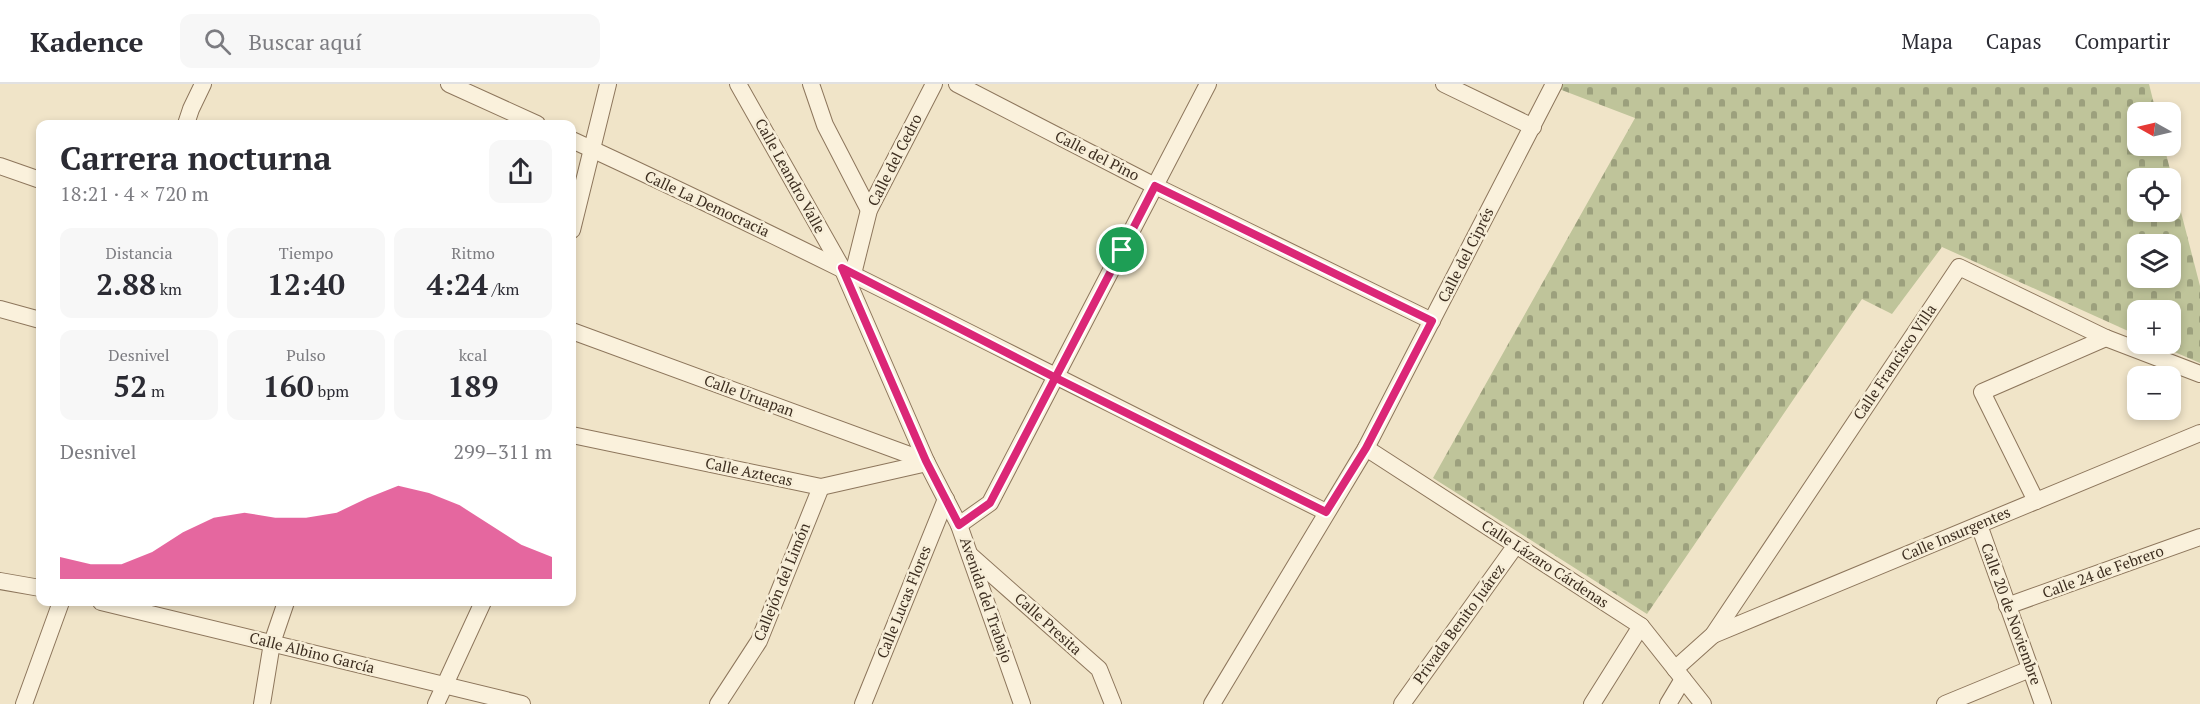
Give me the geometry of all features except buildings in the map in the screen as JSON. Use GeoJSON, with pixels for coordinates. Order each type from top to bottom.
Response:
{"type":"FeatureCollection","features":[{"type":"Feature","properties":{"kind":"street"},"geometry":{"type":"LineString","coordinates":[[188,120],[203,84]]}},
{"type":"Feature","properties":{"kind":"street"},"geometry":{"type":"LineString","coordinates":[[449,84],[528,120]]}},
{"type":"Feature","properties":{"kind":"street"},"geometry":{"type":"LineString","coordinates":[[576,213],[608,84]]}},
{"type":"Feature","properties":{"kind":"street","name":"Calle Leandro Valle"},"geometry":{"type":"LineString","coordinates":[[738,84],[848,271]]}},
{"type":"Feature","properties":{"kind":"street"},"geometry":{"type":"LineString","coordinates":[[811,84],[825,125],[869,210]]}},
{"type":"Feature","properties":{"kind":"street","name":"Calle del Cedro"},"geometry":{"type":"LineString","coordinates":[[848,271],[869,210],[934,84]]}},
{"type":"Feature","properties":{"kind":"street","name":"Calle del Pino"},"geometry":{"type":"LineString","coordinates":[[957,84],[1155,186],[1432,321]]}},
{"type":"Feature","properties":{"kind":"street"},"geometry":{"type":"LineString","coordinates":[[959,525],[990,503],[1208,84]]}},
{"type":"Feature","properties":{"kind":"street"},"geometry":{"type":"LineString","coordinates":[[1444,84],[1533,127]]}},
{"type":"Feature","properties":{"kind":"street","name":"Calle del Ciprés"},"geometry":{"type":"LineString","coordinates":[[1212,704],[1366,448],[1554,84]]}},
{"type":"Feature","properties":{"kind":"street","name":"Calle La Democracia"},"geometry":{"type":"LineString","coordinates":[[576,142],[848,271],[1056,378],[1326,512]]}},
{"type":"Feature","properties":{"kind":"street"},"geometry":{"type":"LineString","coordinates":[[0,166],[36,179]]}},
{"type":"Feature","properties":{"kind":"street","name":"Calle Francisco Villa"},"geometry":{"type":"LineString","coordinates":[[1668,704],[1679,674],[1713,635],[1959,267],[2106,338],[2200,374]]}},
{"type":"Feature","properties":{"kind":"street","name":"Avenida del Trabajo"},"geometry":{"type":"LineString","coordinates":[[848,271],[927,462],[959,525],[1022,704]]}},
{"type":"Feature","properties":{"kind":"street"},"geometry":{"type":"LineString","coordinates":[[0,309],[36,319]]}},
{"type":"Feature","properties":{"kind":"street","name":"Calle Uruapan"},"geometry":{"type":"LineString","coordinates":[[576,332],[927,462]]}},
{"type":"Feature","properties":{"kind":"street"},"geometry":{"type":"LineString","coordinates":[[2036,501],[1982,392],[2106,338]]}},
{"type":"Feature","properties":{"kind":"street","name":"Calle Insurgentes"},"geometry":{"type":"LineString","coordinates":[[1713,635],[2200,434]]}},
{"type":"Feature","properties":{"kind":"street","name":"Calle Aztecas"},"geometry":{"type":"LineString","coordinates":[[576,436],[821,487],[927,462]]}},
{"type":"Feature","properties":{"kind":"street","name":"Calle Lázaro Cárdenas"},"geometry":{"type":"LineString","coordinates":[[1366,448],[1641,626],[1702,704]]}},
{"type":"Feature","properties":{"kind":"street","name":"Callejón del Limón"},"geometry":{"type":"LineString","coordinates":[[718,704],[759,641],[821,487]]}},
{"type":"Feature","properties":{"kind":"street","name":"Calle Lucas Flores"},"geometry":{"type":"LineString","coordinates":[[863,704],[946,499]]}},
{"type":"Feature","properties":{"kind":"street","name":"Calle 20 de Noviembre"},"geometry":{"type":"LineString","coordinates":[[1979,525],[2043,704]]}},
{"type":"Feature","properties":{"kind":"street","name":"Calle 24 de Febrero"},"geometry":{"type":"LineString","coordinates":[[2007,606],[2200,537]]}},
{"type":"Feature","properties":{"kind":"street","name":"Privada Benito Juárez"},"geometry":{"type":"LineString","coordinates":[[1402,704],[1516,545]]}},
{"type":"Feature","properties":{"kind":"street","name":"Calle Presita"},"geometry":{"type":"LineString","coordinates":[[969,554],[1099,669],[1113,704]]}},
{"type":"Feature","properties":{"kind":"street"},"geometry":{"type":"LineString","coordinates":[[0,580],[36,587]]}},
{"type":"Feature","properties":{"kind":"street"},"geometry":{"type":"LineString","coordinates":[[24,704],[60,606]]}},
{"type":"Feature","properties":{"kind":"street","name":"Calle Albino García"},"geometry":{"type":"LineString","coordinates":[[118,606],[522,704]]}},
{"type":"Feature","properties":{"kind":"street"},"geometry":{"type":"LineString","coordinates":[[262,704],[272,643],[285,606]]}},
{"type":"Feature","properties":{"kind":"street"},"geometry":{"type":"LineString","coordinates":[[436,704],[481,606]]}},
{"type":"Feature","properties":{"kind":"street"},"geometry":{"type":"LineString","coordinates":[[1592,704],[1641,626]]}},
{"type":"Feature","properties":{"kind":"street"},"geometry":{"type":"LineString","coordinates":[[1945,704],[2030,669]]}},
{"type":"Feature","properties":{"kind":"green space"},"geometry":{"type":"Polygon","coordinates":[[[1561,84],[2149,84],[2154,102],[2127,102],[2127,156],[2167,156],[2170,168],[2127,168],[2127,222],[2181,222],[2181,212],[2200,286],[2200,363],[2179,354],[2181,354],[2181,300],[2127,300],[2127,330],[1942,247],[1892,314],[1862,299],[1647,614],[1433,478],[1635,118],[1559,89],[1561,84]]]}},
{"type":"Feature","properties":{"kind":"route"},"geometry":{"type":"LineString","coordinates":[[1122,250],[1056,378],[990,503],[959,525],[926,461],[842,268],[1056,378],[1326,512],[1366,448],[1432,321],[1155,186],[1122,250]]}}]}
